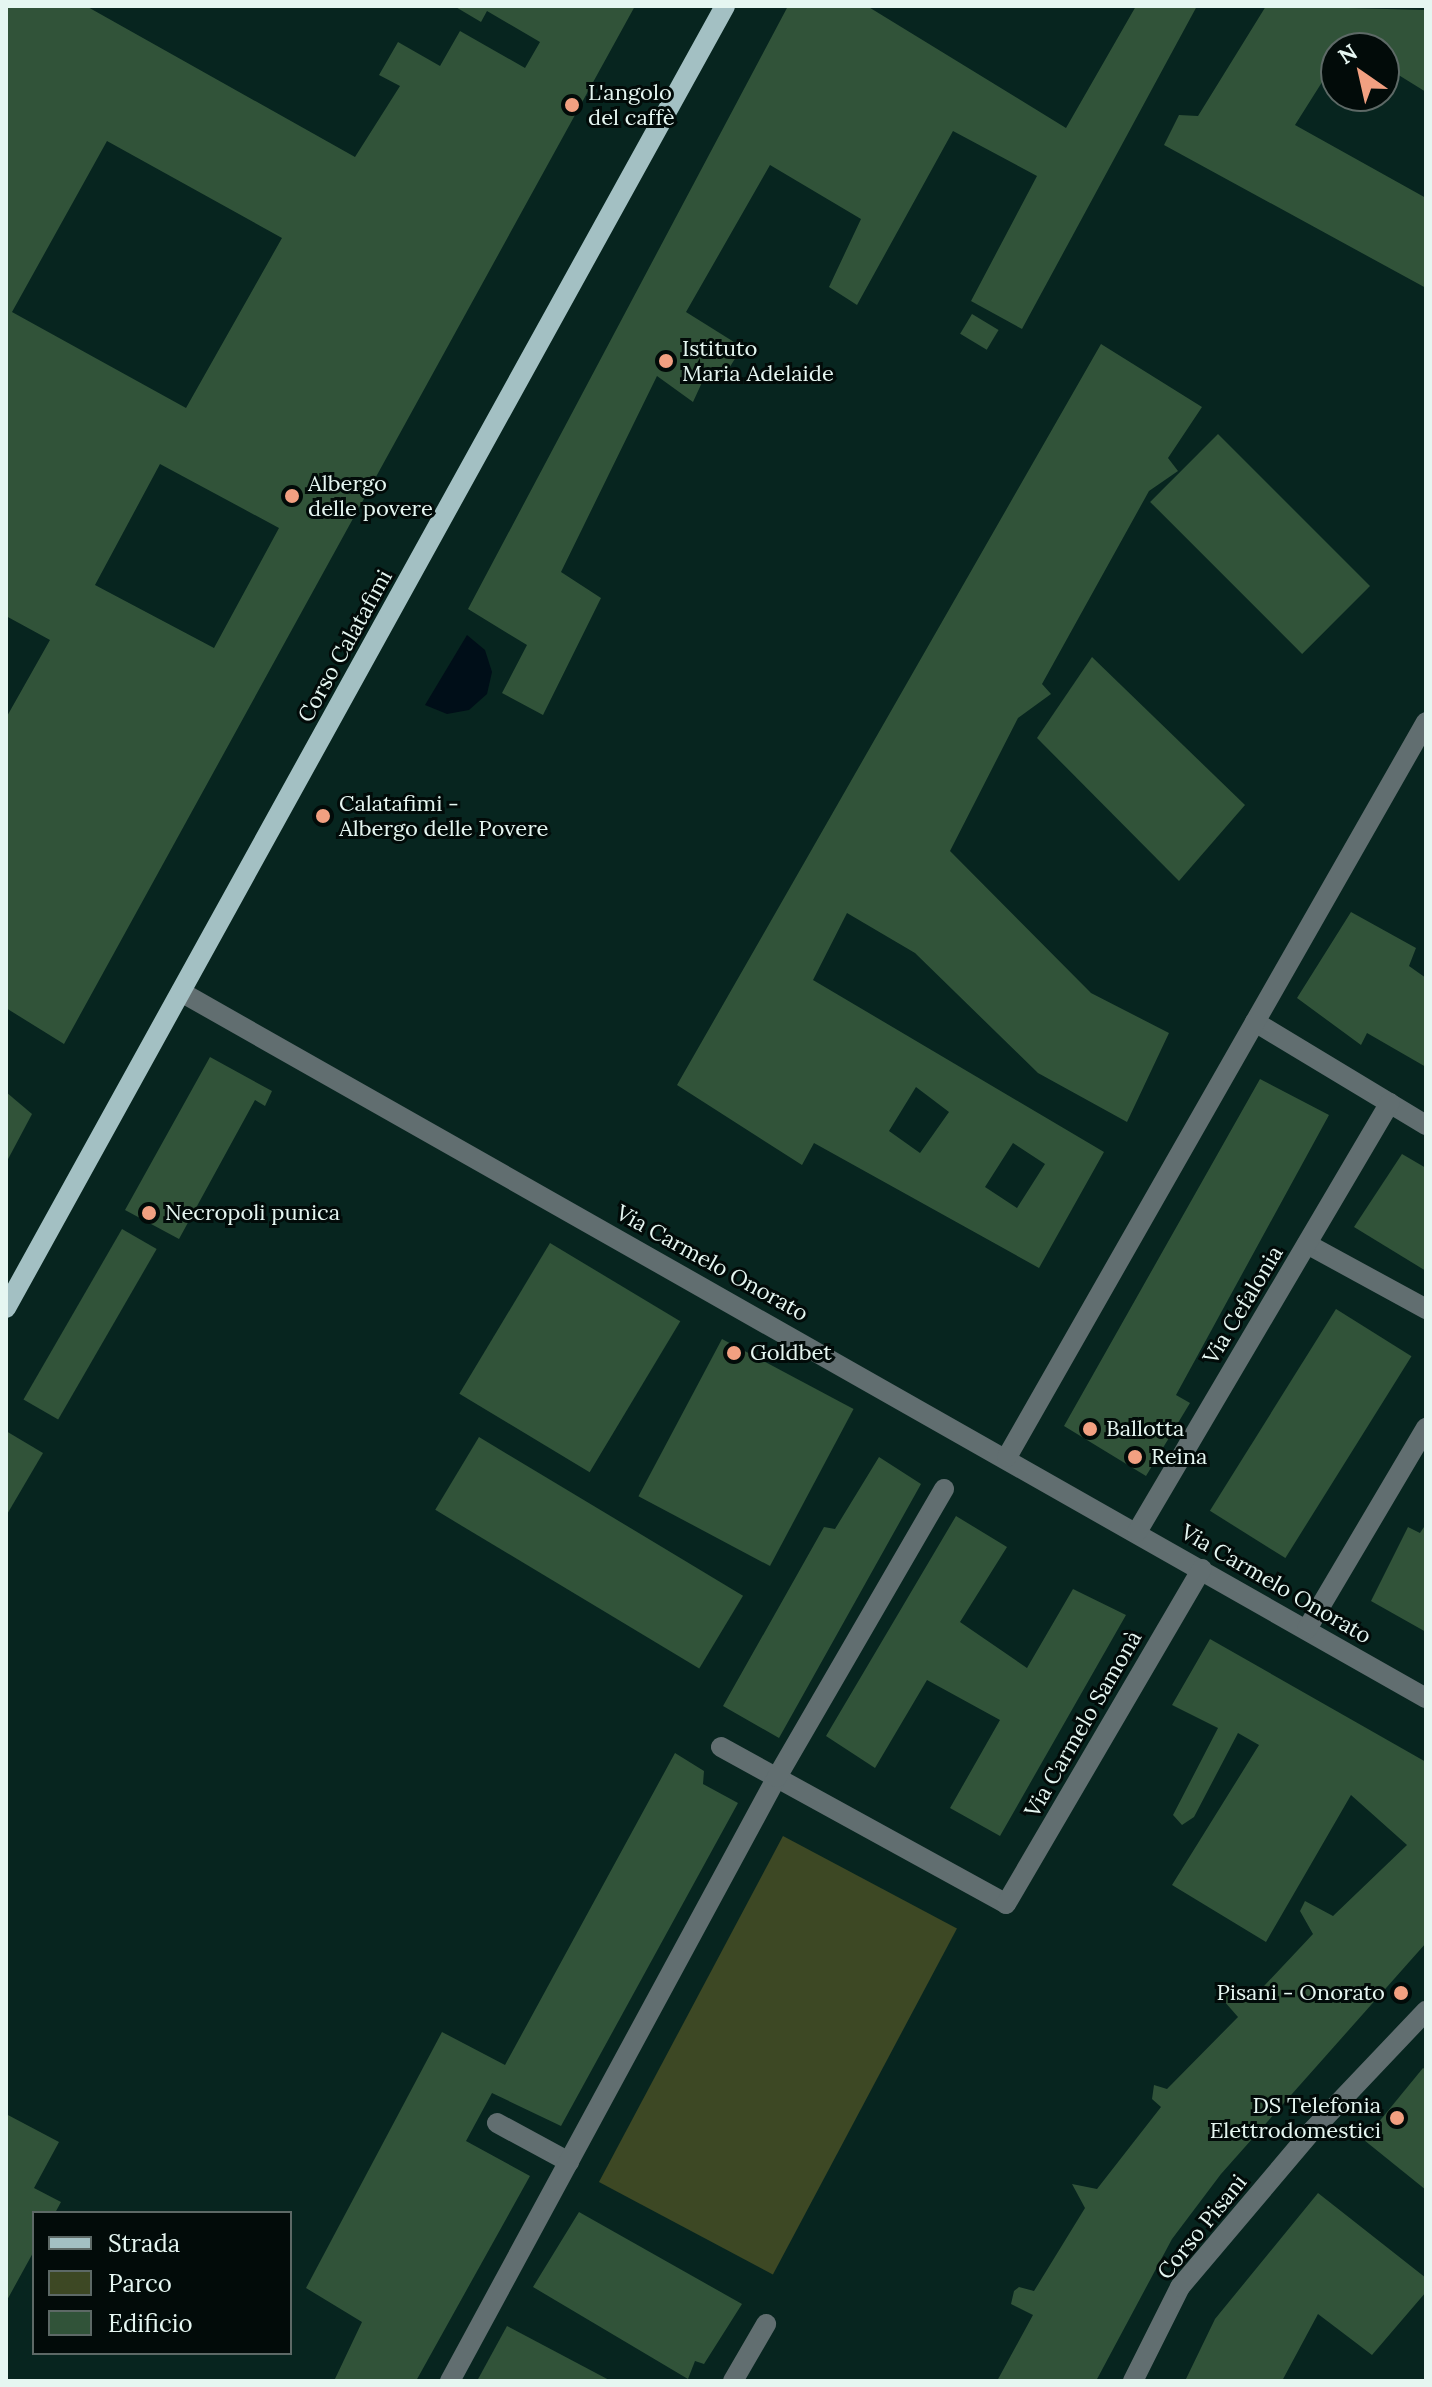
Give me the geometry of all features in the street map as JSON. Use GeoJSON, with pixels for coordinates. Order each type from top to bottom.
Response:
{"type":"FeatureCollection","features":[{"type":"Feature","properties":{"kind":"main road","name":"Corso Calatafimi"},"geometry":{"type":"LineString","coordinates":[[6,1308],[725,6]]}},
{"type":"Feature","properties":{"kind":"street"},"geometry":{"type":"LineString","coordinates":[[1007,1457],[1426,722]]}},
{"type":"Feature","properties":{"kind":"street","name":"Via Carmelo Onorato"},"geometry":{"type":"LineString","coordinates":[[181,992],[1007,1457],[1426,1698]]}},
{"type":"Feature","properties":{"kind":"street"},"geometry":{"type":"LineString","coordinates":[[1255,1022],[1426,1125]]}},
{"type":"Feature","properties":{"kind":"street","name":"Via Cefalonia"},"geometry":{"type":"LineString","coordinates":[[1137,1532],[1390,1103]]}},
{"type":"Feature","properties":{"kind":"street"},"geometry":{"type":"LineString","coordinates":[[1307,1244],[1426,1309]]}},
{"type":"Feature","properties":{"kind":"street"},"geometry":{"type":"LineString","coordinates":[[1307,1629],[1426,1428]]}},
{"type":"Feature","properties":{"kind":"street"},"geometry":{"type":"LineString","coordinates":[[450,2381],[777,1777],[944,1489]]}},
{"type":"Feature","properties":{"kind":"street","name":"Via Carmelo Samonà"},"geometry":{"type":"LineString","coordinates":[[777,1777],[1006,1904],[1202,1569]]}},
{"type":"Feature","properties":{"kind":"street"},"geometry":{"type":"LineString","coordinates":[[721,1747],[777,1777]]}},
{"type":"Feature","properties":{"kind":"street","name":"Corso Pisani"},"geometry":{"type":"LineString","coordinates":[[1133,2381],[1180,2287],[1311,2132],[1426,2011]]}},
{"type":"Feature","properties":{"kind":"street"},"geometry":{"type":"LineString","coordinates":[[497,2123],[569,2162]]}},
{"type":"Feature","properties":{"kind":"street"},"geometry":{"type":"LineString","coordinates":[[733,2381],[766,2324]]}},
{"type":"Feature","properties":{"kind":"green space"},"geometry":{"type":"Polygon","coordinates":[[[783,1836],[957,1928],[773,2275],[599,2182],[783,1836]]]}},
{"type":"Feature","properties":{"kind":"shaded area"},"geometry":{"type":"Polygon","coordinates":[[[467,635],[485,650],[492,672],[487,694],[469,710],[447,714],[425,705],[467,635]]]}},
{"type":"Feature","properties":{"kind":"building","name":"Albergo delle povere"},"geometry":{"type":"Polygon","coordinates":[[[6,6],[86,6],[355,157],[400,86],[379,75],[398,42],[440,66],[460,31],[525,68],[540,42],[487,11],[481,22],[454,6],[635,6],[64,1044],[6,1008],[6,718],[50,640],[6,616],[6,6]],[[107,141],[12,312],[186,408],[282,238],[107,141]],[[160,464],[95,585],[214,648],[279,528],[160,464]]]}},
{"type":"Feature","properties":{"kind":"building","name":"Istituto Maria Adelaide"},"geometry":{"type":"Polygon","coordinates":[[[788,6],[867,6],[1066,128],[1136,6],[1197,6],[1022,329],[971,301],[1037,176],[953,131],[857,305],[829,287],[861,219],[770,165],[686,312],[742,347],[722,380],[705,376],[693,402],[657,376],[561,572],[601,598],[543,715],[502,693],[527,645],[468,609],[788,6]]]}},
{"type":"Feature","properties":{"kind":"building"},"geometry":{"type":"Polygon","coordinates":[[[1266,6],[1426,10],[1426,92],[1400,76],[1400,32],[1320,32],[1320,85],[1295,125],[1426,198],[1426,288],[1164,145],[1179,115],[1198,116],[1266,6]]]}},
{"type":"Feature","properties":{"kind":"building"},"geometry":{"type":"Polygon","coordinates":[[[972,314],[999,330],[987,350],[960,334],[972,314]]]}},
{"type":"Feature","properties":{"kind":"building"},"geometry":{"type":"Polygon","coordinates":[[[1101,344],[1202,407],[1168,458],[1178,471],[1149,491],[1042,684],[1051,694],[1018,718],[950,851],[1091,993],[1169,1033],[1127,1122],[1038,1073],[915,953],[847,913],[813,980],[1104,1152],[1039,1268],[814,1143],[802,1165],[677,1085],[1101,344]],[[916,1087],[889,1131],[920,1153],[949,1112],[916,1087]],[[1013,1143],[985,1187],[1017,1208],[1045,1164],[1013,1143]]]}},
{"type":"Feature","properties":{"kind":"building"},"geometry":{"type":"Polygon","coordinates":[[[1218,434],[1370,586],[1302,654],[1150,502],[1218,434]]]}},
{"type":"Feature","properties":{"kind":"building"},"geometry":{"type":"Polygon","coordinates":[[[1092,657],[1245,805],[1179,881],[1037,738],[1092,657]]]}},
{"type":"Feature","properties":{"kind":"building"},"geometry":{"type":"Polygon","coordinates":[[[1351,912],[1416,948],[1409,966],[1426,978],[1426,1067],[1367,1033],[1361,1045],[1297,998],[1351,912]]]}},
{"type":"Feature","properties":{"kind":"building"},"geometry":{"type":"Polygon","coordinates":[[[210,1057],[272,1091],[265,1106],[255,1100],[179,1239],[125,1210],[210,1057]]]}},
{"type":"Feature","properties":{"kind":"building"},"geometry":{"type":"Polygon","coordinates":[[[1260,1079],[1329,1115],[1176,1395],[1190,1403],[1146,1476],[1064,1426],[1260,1079]]]}},
{"type":"Feature","properties":{"kind":"building"},"geometry":{"type":"Polygon","coordinates":[[[6,1092],[32,1114],[6,1163],[6,1092]]]}},
{"type":"Feature","properties":{"kind":"building"},"geometry":{"type":"Polygon","coordinates":[[[1402,1154],[1426,1168],[1426,1271],[1354,1227],[1402,1154]]]}},
{"type":"Feature","properties":{"kind":"building"},"geometry":{"type":"Polygon","coordinates":[[[122,1229],[157,1249],[58,1420],[24,1400],[122,1229]]]}},
{"type":"Feature","properties":{"kind":"building"},"geometry":{"type":"Polygon","coordinates":[[[550,1243],[680,1321],[590,1472],[459,1394],[550,1243]]]}},
{"type":"Feature","properties":{"kind":"building"},"geometry":{"type":"Polygon","coordinates":[[[1336,1309],[1411,1356],[1285,1558],[1210,1511],[1336,1309]]]}},
{"type":"Feature","properties":{"kind":"building"},"geometry":{"type":"Polygon","coordinates":[[[722,1339],[854,1409],[770,1566],[638,1496],[722,1339]]]}},
{"type":"Feature","properties":{"kind":"building"},"geometry":{"type":"Polygon","coordinates":[[[6,1431],[43,1453],[6,1516],[6,1431]]]}},
{"type":"Feature","properties":{"kind":"building"},"geometry":{"type":"Polygon","coordinates":[[[479,1437],[743,1596],[699,1668],[435,1510],[479,1437]]]}},
{"type":"Feature","properties":{"kind":"building"},"geometry":{"type":"Polygon","coordinates":[[[879,1457],[921,1484],[779,1738],[723,1706],[824,1527],[835,1529],[879,1457]]]}},
{"type":"Feature","properties":{"kind":"building"},"geometry":{"type":"Polygon","coordinates":[[[956,1516],[1007,1547],[960,1622],[1027,1668],[1073,1589],[1126,1615],[1000,1836],[950,1808],[1000,1720],[927,1680],[875,1768],[826,1736],[956,1516]]]}},
{"type":"Feature","properties":{"kind":"building"},"geometry":{"type":"Polygon","coordinates":[[[1426,1524],[1426,1632],[1371,1601],[1408,1527],[1420,1533],[1426,1524]]]}},
{"type":"Feature","properties":{"kind":"building"},"geometry":{"type":"Polygon","coordinates":[[[1210,1639],[1426,1762],[1426,1943],[1221,2174],[1172,2239],[1096,2381],[997,2381],[1033,2315],[1011,2304],[1014,2291],[1019,2287],[1034,2291],[1085,2208],[1072,2184],[1097,2189],[1161,2107],[1152,2099],[1154,2085],[1167,2089],[1238,2017],[1224,2001],[1226,1992],[1232,1989],[1250,2001],[1313,1934],[1300,1911],[1305,1901],[1333,1916],[1407,1845],[1351,1795],[1266,1942],[1172,1885],[1259,1745],[1238,1733],[1194,1817],[1182,1825],[1173,1815],[1218,1728],[1172,1705],[1210,1639]]]}},
{"type":"Feature","properties":{"kind":"building"},"geometry":{"type":"Polygon","coordinates":[[[675,1753],[704,1771],[703,1784],[738,1803],[561,2126],[492,2093],[466,2141],[530,2176],[416,2381],[334,2381],[362,2322],[306,2288],[442,2032],[505,2065],[675,1753]]]}},
{"type":"Feature","properties":{"kind":"building"},"geometry":{"type":"Polygon","coordinates":[[[1423,2068],[1426,2070],[1426,2190],[1364,2140],[1423,2068]]]}},
{"type":"Feature","properties":{"kind":"building"},"geometry":{"type":"Polygon","coordinates":[[[6,2114],[59,2142],[34,2188],[61,2202],[56,2211],[32,2211],[32,2255],[6,2302],[6,2114]]]}},
{"type":"Feature","properties":{"kind":"building"},"geometry":{"type":"Polygon","coordinates":[[[1318,2193],[1426,2278],[1426,2292],[1372,2355],[1318,2314],[1282,2381],[1185,2381],[1215,2319],[1318,2193]]]}},
{"type":"Feature","properties":{"kind":"building"},"geometry":{"type":"Polygon","coordinates":[[[579,2212],[742,2304],[704,2364],[695,2361],[688,2379],[533,2287],[579,2212]]]}},
{"type":"Feature","properties":{"kind":"building"},"geometry":{"type":"Polygon","coordinates":[[[507,2326],[611,2381],[477,2381],[507,2326]]]}},
{"type":"Feature","properties":{"kind":"place","name":"L'angolo del caffè"},"geometry":{"type":"Point","coordinates":[572,105]}},
{"type":"Feature","properties":{"kind":"place","name":"Istituto Maria Adelaide"},"geometry":{"type":"Point","coordinates":[666,361]}},
{"type":"Feature","properties":{"kind":"place","name":"Albergo delle povere"},"geometry":{"type":"Point","coordinates":[292,496]}},
{"type":"Feature","properties":{"kind":"place","name":"Calatafimi - Albergo delle Povere"},"geometry":{"type":"Point","coordinates":[323,816]}},
{"type":"Feature","properties":{"kind":"place","name":"Necropoli punica"},"geometry":{"type":"Point","coordinates":[149,1213]}},
{"type":"Feature","properties":{"kind":"place","name":"Goldbet"},"geometry":{"type":"Point","coordinates":[734,1353]}},
{"type":"Feature","properties":{"kind":"place","name":"Ballotta"},"geometry":{"type":"Point","coordinates":[1090,1429]}},
{"type":"Feature","properties":{"kind":"place","name":"Reina"},"geometry":{"type":"Point","coordinates":[1135,1457]}},
{"type":"Feature","properties":{"kind":"place","name":"Pisani - Onorato"},"geometry":{"type":"Point","coordinates":[1401,1993]}},
{"type":"Feature","properties":{"kind":"place","name":"DS Telefonia Elettrodomestici"},"geometry":{"type":"Point","coordinates":[1397,2118]}}]}
